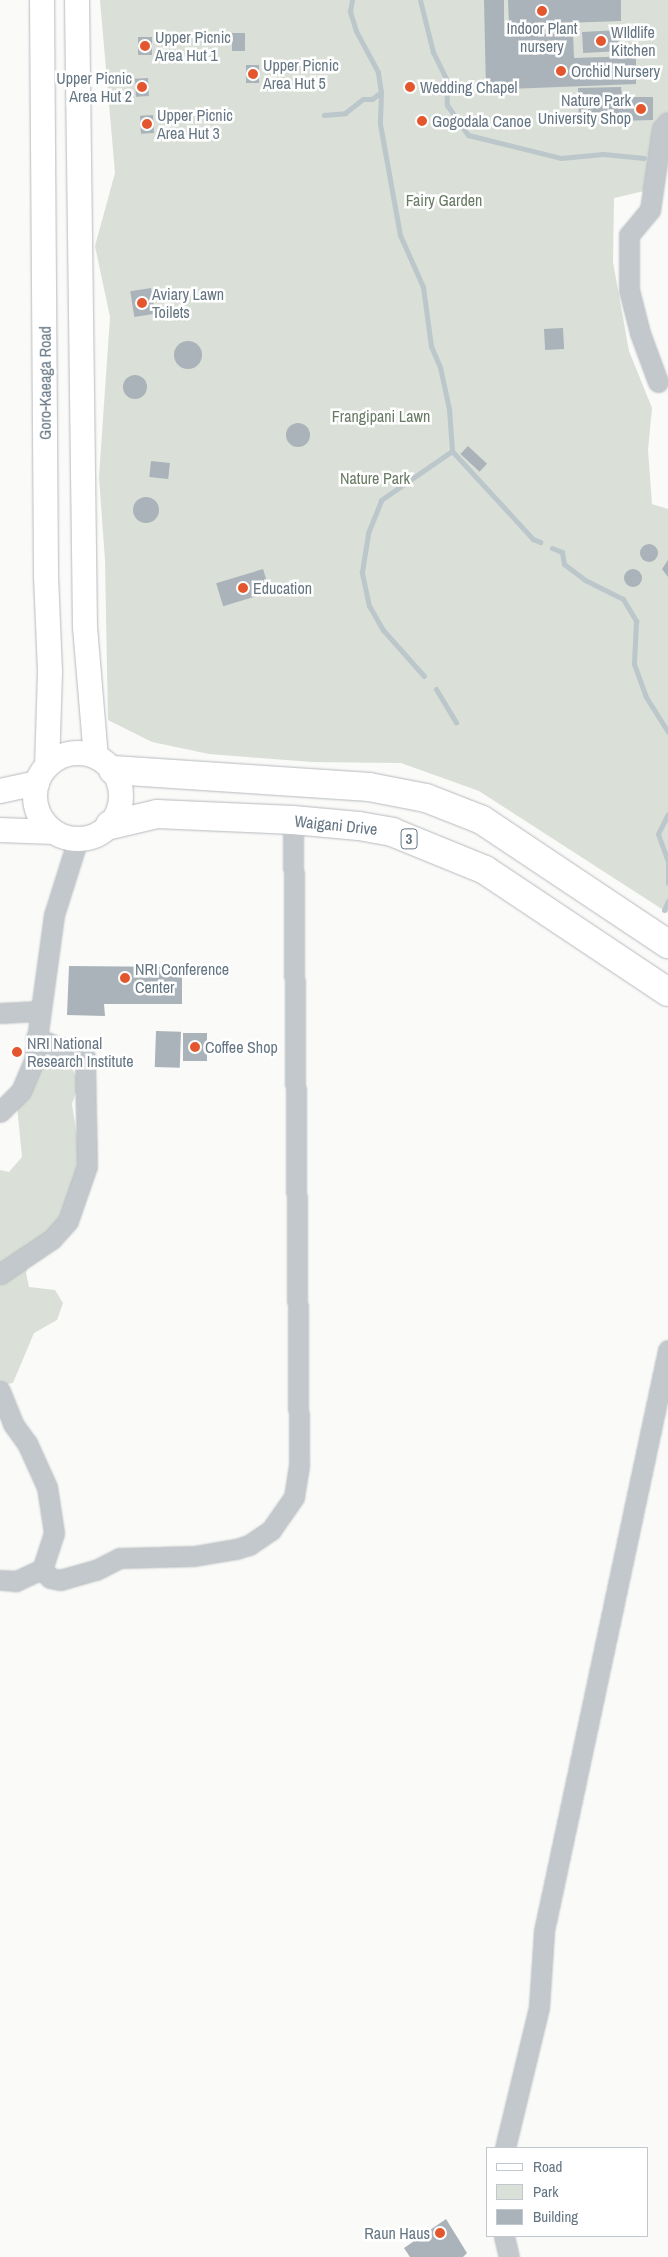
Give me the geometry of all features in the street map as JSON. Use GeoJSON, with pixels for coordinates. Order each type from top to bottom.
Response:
{"type":"FeatureCollection","features":[{"type":"Feature","properties":{"kind":"highway"},"geometry":{"type":"LineString","coordinates":[[104,764],[344,785],[426,798],[482,820],[668,944]]}},
{"type":"Feature","properties":{"kind":"highway","name":"Waigani Drive"},"geometry":{"type":"LineString","coordinates":[[110,825],[156,814],[293,820],[359,826],[392,832],[485,870],[668,992]]}},
{"type":"Feature","properties":{"kind":"main road","name":"Goro-Kaeaga Road"},"geometry":{"type":"LineString","coordinates":[[42,0],[46,558],[50,672],[42,775]]}},
{"type":"Feature","properties":{"kind":"main road"},"geometry":{"type":"LineString","coordinates":[[0,830],[54,832],[78,839],[101,833],[110,825],[118,813],[122,798],[120,784],[104,764],[85,627],[78,0]]}},
{"type":"Feature","properties":{"kind":"main road"},"geometry":{"type":"LineString","coordinates":[[0,791],[42,775],[70,754],[104,764]]}},
{"type":"Feature","properties":{"kind":"main road"},"geometry":{"type":"LineString","coordinates":[[42,775],[37,810],[54,832]]}},
{"type":"Feature","properties":{"kind":"street"},"geometry":{"type":"LineString","coordinates":[[658,382],[640,332],[629,290],[629,235],[650,210],[662,129],[668,122]]}},
{"type":"Feature","properties":{"kind":"street"},"geometry":{"type":"LineString","coordinates":[[42,1569],[50,1578],[60,1580],[96,1570],[120,1558],[194,1556],[236,1549],[249,1545],[271,1530],[294,1498],[300,1464],[293,820]]}},
{"type":"Feature","properties":{"kind":"street"},"geometry":{"type":"LineString","coordinates":[[0,1112],[22,1091],[34,1061],[39,1011],[54,915],[78,839]]}},
{"type":"Feature","properties":{"kind":"street"},"geometry":{"type":"LineString","coordinates":[[0,1013],[39,1011]]}},
{"type":"Feature","properties":{"kind":"street"},"geometry":{"type":"LineString","coordinates":[[0,1274],[52,1239],[68,1221],[87,1166],[85,1057],[36,1038]]}},
{"type":"Feature","properties":{"kind":"street"},"geometry":{"type":"LineString","coordinates":[[506,2147],[539,2007],[544,1931],[668,1350]]}},
{"type":"Feature","properties":{"kind":"street"},"geometry":{"type":"LineString","coordinates":[[0,1391],[13,1424],[27,1443],[47,1486],[54,1532],[42,1569],[16,1581],[0,1580]]}},
{"type":"Feature","properties":{"kind":"street"},"geometry":{"type":"LineString","coordinates":[[504,2237],[509,2257]]}},
{"type":"Feature","properties":{"kind":"green space","name":"Nature Park"},"geometry":{"type":"Polygon","coordinates":[[[100,0],[668,0],[668,124],[653,189],[614,198],[613,262],[629,351],[652,408],[648,450],[652,504],[668,509],[668,913],[479,791],[401,763],[312,762],[209,754],[152,742],[108,720],[105,560],[99,477],[110,317],[95,246],[115,173],[100,0]]]}},
{"type":"Feature","properties":{"kind":"green space"},"geometry":{"type":"Polygon","coordinates":[[[54,1055],[69,1062],[79,1083],[72,1104],[80,1157],[71,1228],[33,1242],[26,1273],[29,1287],[55,1290],[63,1303],[57,1320],[34,1333],[13,1383],[0,1385],[0,1170],[9,1172],[22,1157],[17,1106],[38,1069],[54,1055]]]}},
{"type":"Feature","properties":{"kind":"building","name":"Orchid Nursery"},"geometry":{"type":"Polygon","coordinates":[[[484,0],[504,0],[504,36],[573,33],[574,58],[636,56],[636,84],[486,90],[484,0]]]}},
{"type":"Feature","properties":{"kind":"building","name":"Indoor Plant nursery"},"geometry":{"type":"Polygon","coordinates":[[[508,0],[621,0],[621,21],[509,25],[508,0]]]}},
{"type":"Feature","properties":{"kind":"building","name":"WIldlife Kitchen"},"geometry":{"type":"Polygon","coordinates":[[[619,30],[620,51],[583,53],[582,32],[619,30]]]}},
{"type":"Feature","properties":{"kind":"building"},"geometry":{"type":"Polygon","coordinates":[[[232,33],[245,33],[245,51],[232,51],[232,33]]]}},
{"type":"Feature","properties":{"kind":"building","name":"Upper Picnic Area Hut 1"},"geometry":{"type":"Polygon","coordinates":[[[138,37],[152,37],[152,55],[138,55],[138,37]]]}},
{"type":"Feature","properties":{"kind":"building","name":"Upper Picnic Area Hut 5"},"geometry":{"type":"Polygon","coordinates":[[[246,65],[259,65],[259,83],[246,83],[246,65]]]}},
{"type":"Feature","properties":{"kind":"building","name":"Upper Picnic Area Hut 2"},"geometry":{"type":"Polygon","coordinates":[[[148,78],[149,96],[136,97],[135,79],[148,78]]]}},
{"type":"Feature","properties":{"kind":"building"},"geometry":{"type":"Polygon","coordinates":[[[621,87],[622,97],[653,97],[653,120],[579,122],[578,88],[621,87]]]}},
{"type":"Feature","properties":{"kind":"building","name":"Upper Picnic Area Hut 3"},"geometry":{"type":"Polygon","coordinates":[[[153,115],[154,133],[141,134],[140,116],[153,115]]]}},
{"type":"Feature","properties":{"kind":"building","name":"Aviary Lawn Toilets"},"geometry":{"type":"Polygon","coordinates":[[[151,288],[155,314],[134,317],[130,291],[151,288]]]}},
{"type":"Feature","properties":{"kind":"building"},"geometry":{"type":"Polygon","coordinates":[[[563,328],[564,349],[545,350],[544,329],[563,328]]]}},
{"type":"Feature","properties":{"kind":"building"},"geometry":{"type":"Polygon","coordinates":[[[188,341],[198,345],[202,355],[198,365],[188,369],[178,365],[174,355],[178,345],[188,341]]]}},
{"type":"Feature","properties":{"kind":"building"},"geometry":{"type":"Polygon","coordinates":[[[135,375],[143,379],[147,387],[143,395],[135,399],[127,395],[123,387],[127,379],[135,375]]]}},
{"type":"Feature","properties":{"kind":"building"},"geometry":{"type":"Polygon","coordinates":[[[298,423],[307,426],[310,435],[307,444],[298,447],[289,444],[286,435],[289,426],[298,423]]]}},
{"type":"Feature","properties":{"kind":"building"},"geometry":{"type":"Polygon","coordinates":[[[468,446],[487,464],[480,472],[460,454],[468,446]]]}},
{"type":"Feature","properties":{"kind":"building"},"geometry":{"type":"Polygon","coordinates":[[[151,461],[170,463],[168,479],[149,477],[151,461]]]}},
{"type":"Feature","properties":{"kind":"building"},"geometry":{"type":"Polygon","coordinates":[[[146,497],[155,501],[159,510],[155,519],[146,523],[137,519],[133,510],[137,501],[146,497]]]}},
{"type":"Feature","properties":{"kind":"building"},"geometry":{"type":"Polygon","coordinates":[[[645,544],[653,544],[658,549],[656,560],[645,562],[640,557],[640,549],[645,544]]]}},
{"type":"Feature","properties":{"kind":"building"},"geometry":{"type":"Polygon","coordinates":[[[668,560],[668,577],[662,569],[668,560]]]}},
{"type":"Feature","properties":{"kind":"building","name":"Education"},"geometry":{"type":"Polygon","coordinates":[[[263,569],[270,592],[223,606],[216,583],[263,569]]]}},
{"type":"Feature","properties":{"kind":"building"},"geometry":{"type":"Polygon","coordinates":[[[629,569],[637,569],[642,574],[640,585],[629,587],[624,582],[624,574],[629,569]]]}},
{"type":"Feature","properties":{"kind":"building","name":"NRI Conference Center"},"geometry":{"type":"Polygon","coordinates":[[[69,966],[182,967],[182,1004],[104,1004],[105,1016],[67,1015],[69,966]]]}},
{"type":"Feature","properties":{"kind":"building"},"geometry":{"type":"Polygon","coordinates":[[[156,1031],[181,1032],[180,1068],[155,1067],[156,1031]]]}},
{"type":"Feature","properties":{"kind":"building","name":"Coffee Shop"},"geometry":{"type":"Polygon","coordinates":[[[183,1033],[207,1033],[207,1061],[183,1061],[183,1033]]]}},
{"type":"Feature","properties":{"kind":"building","name":"Raun Haus"},"geometry":{"type":"Polygon","coordinates":[[[446,2219],[467,2253],[463,2257],[410,2257],[404,2248],[446,2219]]]}},
{"type":"Feature","properties":{"kind":"waterway"},"geometry":{"type":"LineString","coordinates":[[324,115],[345,113],[363,99],[372,99],[381,92],[378,72],[356,31],[350,11],[352,0]]}},
{"type":"Feature","properties":{"kind":"waterway"},"geometry":{"type":"LineString","coordinates":[[420,0],[433,52],[446,79],[447,105],[468,135],[561,158],[603,154],[644,158]]}},
{"type":"Feature","properties":{"kind":"waterway"},"geometry":{"type":"LineString","coordinates":[[381,92],[380,124],[400,235],[423,287],[431,346],[440,367],[449,409],[452,451],[533,539],[540,542]]}},
{"type":"Feature","properties":{"kind":"waterway"},"geometry":{"type":"LineString","coordinates":[[424,676],[383,630],[369,606],[362,572],[368,533],[381,500],[452,451]]}},
{"type":"Feature","properties":{"kind":"waterway"},"geometry":{"type":"LineString","coordinates":[[552,548],[562,552],[564,564],[585,580],[623,599],[636,621],[634,664],[646,697],[668,732]]}},
{"type":"Feature","properties":{"kind":"waterway"},"geometry":{"type":"LineString","coordinates":[[436,689],[456,722]]}},
{"type":"Feature","properties":{"kind":"waterway"},"geometry":{"type":"LineString","coordinates":[[668,814],[658,834],[668,862],[668,883]]}},
{"type":"Feature","properties":{"kind":"waterway"},"geometry":{"type":"LineString","coordinates":[[664,910],[668,901]]}},
{"type":"Feature","properties":{"kind":"place","name":"Indoor Plant nursery"},"geometry":{"type":"Point","coordinates":[542,11]}},
{"type":"Feature","properties":{"kind":"place","name":"WIldlife Kitchen"},"geometry":{"type":"Point","coordinates":[601,41]}},
{"type":"Feature","properties":{"kind":"place","name":"Upper Picnic Area Hut 1"},"geometry":{"type":"Point","coordinates":[145,46]}},
{"type":"Feature","properties":{"kind":"place","name":"Orchid Nursery"},"geometry":{"type":"Point","coordinates":[561,71]}},
{"type":"Feature","properties":{"kind":"place","name":"Upper Picnic Area Hut 5"},"geometry":{"type":"Point","coordinates":[253,74]}},
{"type":"Feature","properties":{"kind":"place","name":"Upper Picnic Area Hut 2"},"geometry":{"type":"Point","coordinates":[142,87]}},
{"type":"Feature","properties":{"kind":"place","name":"Wedding Chapel"},"geometry":{"type":"Point","coordinates":[410,87]}},
{"type":"Feature","properties":{"kind":"place","name":"Nature Park University Shop"},"geometry":{"type":"Point","coordinates":[641,109]}},
{"type":"Feature","properties":{"kind":"place","name":"Gogodala Canoe"},"geometry":{"type":"Point","coordinates":[422,121]}},
{"type":"Feature","properties":{"kind":"place","name":"Upper Picnic Area Hut 3"},"geometry":{"type":"Point","coordinates":[147,124]}},
{"type":"Feature","properties":{"kind":"place","name":"Aviary Lawn Toilets"},"geometry":{"type":"Point","coordinates":[142,303]}},
{"type":"Feature","properties":{"kind":"place","name":"Education"},"geometry":{"type":"Point","coordinates":[243,588]}},
{"type":"Feature","properties":{"kind":"place","name":"NRI Conference Center"},"geometry":{"type":"Point","coordinates":[125,978]}},
{"type":"Feature","properties":{"kind":"place","name":"Coffee Shop"},"geometry":{"type":"Point","coordinates":[195,1047]}},
{"type":"Feature","properties":{"kind":"place","name":"NRI National Research Institute"},"geometry":{"type":"Point","coordinates":[17,1052]}},
{"type":"Feature","properties":{"kind":"place","name":"Raun Haus"},"geometry":{"type":"Point","coordinates":[440,2233]}},
{"type":"Feature","properties":{"kind":"park label","name":"Fairy Garden"},"geometry":{"type":"Point","coordinates":[444,200]}},
{"type":"Feature","properties":{"kind":"park label","name":"Frangipani Lawn"},"geometry":{"type":"Point","coordinates":[381,416]}}]}
